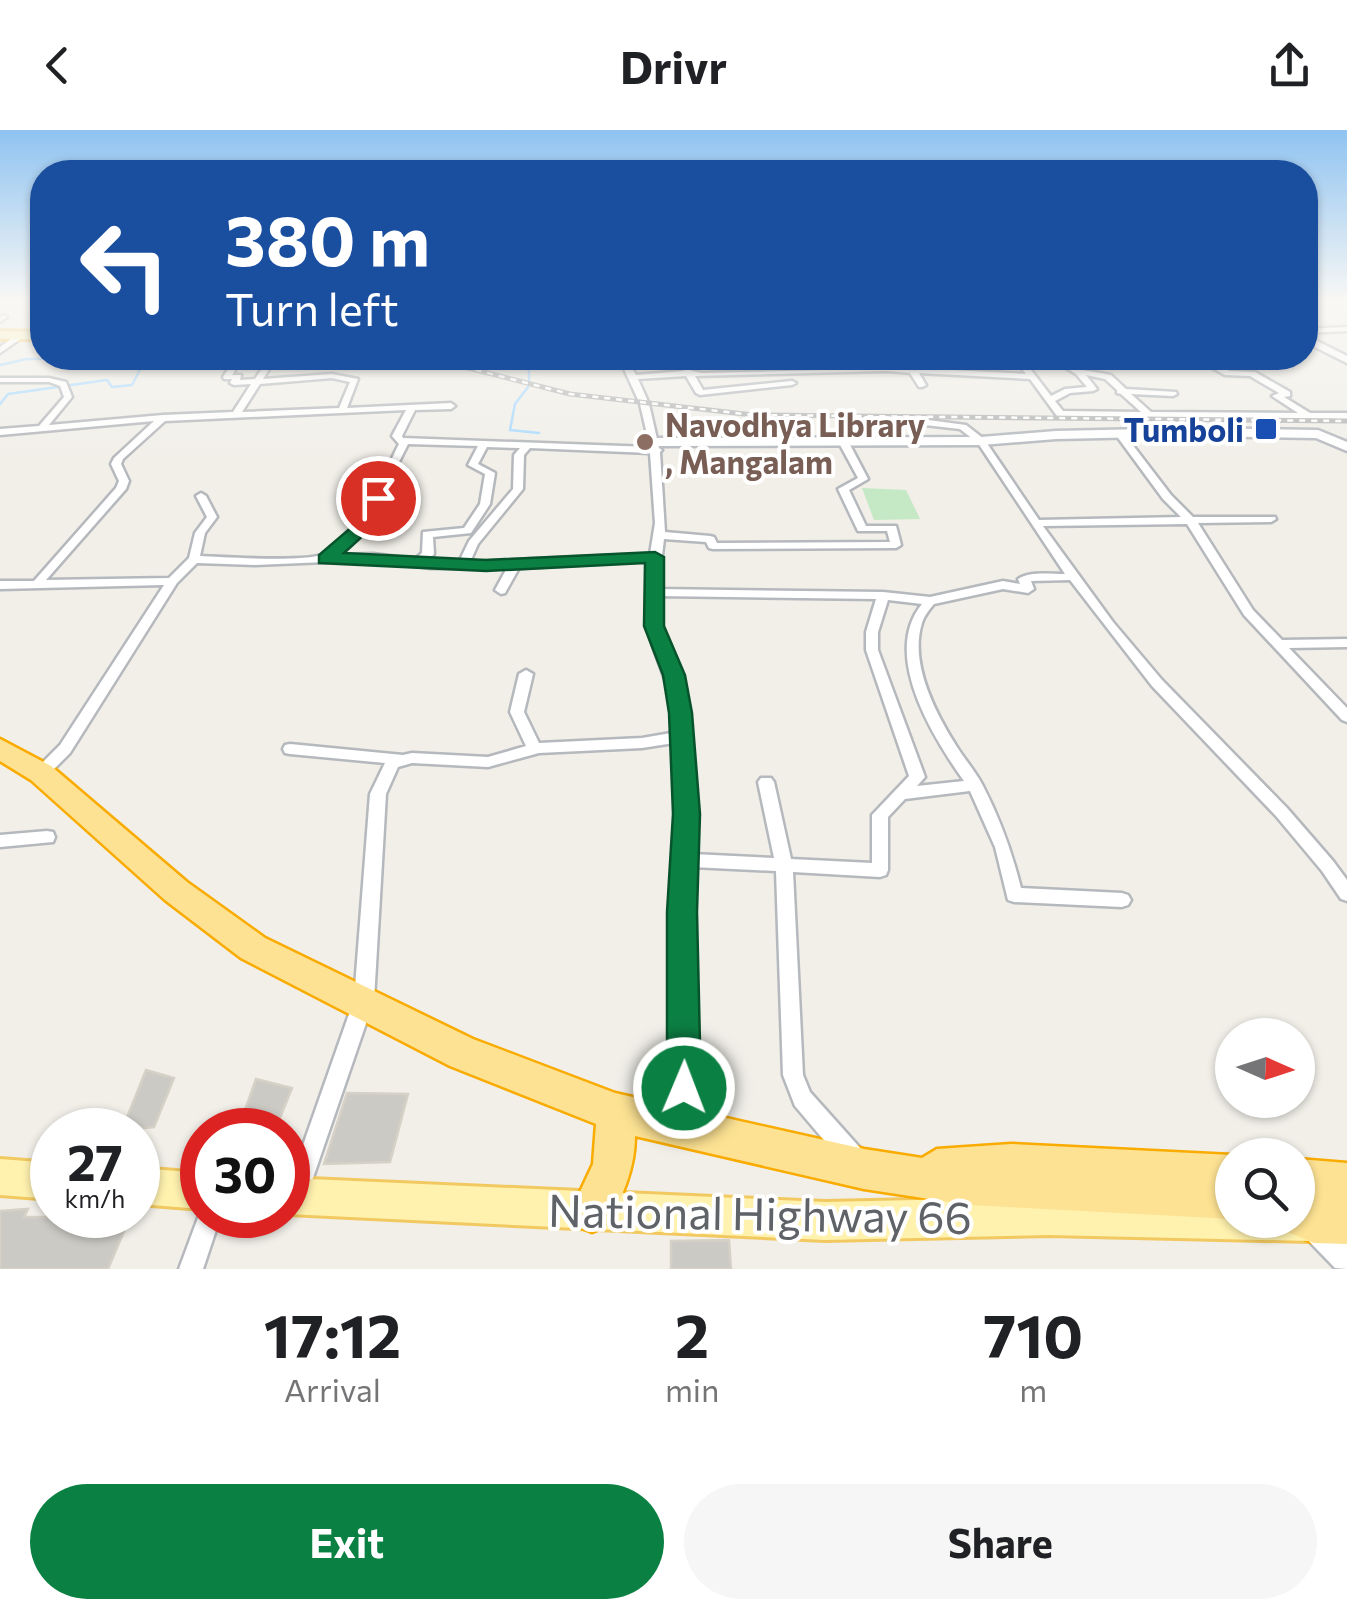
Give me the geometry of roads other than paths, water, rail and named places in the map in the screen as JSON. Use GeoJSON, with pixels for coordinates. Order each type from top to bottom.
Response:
{"type":"FeatureCollection","features":[{"type":"Feature","properties":{"kind":"highway"},"geometry":{"type":"LineString","coordinates":[[0,748],[40,773],[176,892],[253,948],[364,1000],[463,1053],[615,1112],[878,1171],[968,1184],[1215,1198]]}},
{"type":"Feature","properties":{"kind":"highway"},"geometry":{"type":"LineString","coordinates":[[592,1211],[612,1175],[618,1153],[615,1112]]}},
{"type":"Feature","properties":{"kind":"highway"},"geometry":{"type":"LineString","coordinates":[[878,1171],[1011,1164],[1215,1174]]}},
{"type":"Feature","properties":{"kind":"highway"},"geometry":{"type":"LineString","coordinates":[[1315,1180],[1347,1183]]}},
{"type":"Feature","properties":{"kind":"main road"},"geometry":{"type":"LineString","coordinates":[[0,1178],[30,1180]]}},
{"type":"Feature","properties":{"kind":"main road","name":"National Highway 66"},"geometry":{"type":"LineString","coordinates":[[310,1197],[825,1221],[1049,1216],[1215,1220]]}},
{"type":"Feature","properties":{"kind":"street"},"geometry":{"type":"LineString","coordinates":[[231,370],[227,377],[238,377],[234,382],[332,376],[355,381],[342,410]]}},
{"type":"Feature","properties":{"kind":"street"},"geometry":{"type":"LineString","coordinates":[[235,416],[264,370]]}},
{"type":"Feature","properties":{"kind":"street"},"geometry":{"type":"LineString","coordinates":[[630,370],[643,405],[648,408],[656,446],[659,535],[654,626],[674,675],[686,814],[684,1128]]}},
{"type":"Feature","properties":{"kind":"street"},"geometry":{"type":"LineString","coordinates":[[686,370],[700,393],[823,379]]}},
{"type":"Feature","properties":{"kind":"street"},"geometry":{"type":"LineString","coordinates":[[635,378],[688,373],[789,375],[862,370],[1029,376]]}},
{"type":"Feature","properties":{"kind":"street"},"geometry":{"type":"LineString","coordinates":[[1026,370],[1060,414],[1347,416]]}},
{"type":"Feature","properties":{"kind":"street"},"geometry":{"type":"LineString","coordinates":[[1084,370],[1099,374],[1149,415]]}},
{"type":"Feature","properties":{"kind":"street"},"geometry":{"type":"LineString","coordinates":[[1050,400],[1068,391],[1093,388],[1084,370]]}},
{"type":"Feature","properties":{"kind":"street"},"geometry":{"type":"LineString","coordinates":[[1223,370],[1252,374],[1286,394],[1276,396],[1309,416]]}},
{"type":"Feature","properties":{"kind":"street"},"geometry":{"type":"LineString","coordinates":[[917,371],[922,385]]}},
{"type":"Feature","properties":{"kind":"street"},"geometry":{"type":"LineString","coordinates":[[0,380],[49,380],[63,384],[68,397],[42,428]]}},
{"type":"Feature","properties":{"kind":"street"},"geometry":{"type":"LineString","coordinates":[[1120,391],[1173,394]]}},
{"type":"Feature","properties":{"kind":"street"},"geometry":{"type":"LineString","coordinates":[[414,406],[397,436],[405,442],[526,447],[656,446],[981,441],[1119,433],[1318,434],[1347,447]]}},
{"type":"Feature","properties":{"kind":"street"},"geometry":{"type":"LineString","coordinates":[[0,432],[163,418],[450,406]]}},
{"type":"Feature","properties":{"kind":"street"},"geometry":{"type":"LineString","coordinates":[[37,584],[121,489],[124,481],[116,464],[120,458],[163,418]]}},
{"type":"Feature","properties":{"kind":"street"},"geometry":{"type":"LineString","coordinates":[[928,424],[964,427],[981,441],[1071,577],[1156,681],[1310,847],[1347,894]]}},
{"type":"Feature","properties":{"kind":"street"},"geometry":{"type":"LineString","coordinates":[[1119,433],[1167,498],[1191,520],[1240,601],[1341,705],[1347,717]]}},
{"type":"Feature","properties":{"kind":"street"},"geometry":{"type":"LineString","coordinates":[[326,559],[360,529],[405,442]]}},
{"type":"Feature","properties":{"kind":"street"},"geometry":{"type":"LineString","coordinates":[[659,535],[710,539],[713,546],[896,545],[892,528],[862,529],[843,489],[863,479],[843,442]]}},
{"type":"Feature","properties":{"kind":"street"},"geometry":{"type":"LineString","coordinates":[[418,563],[428,554],[427,534],[467,531],[484,504],[490,473],[473,465],[484,446]]}},
{"type":"Feature","properties":{"kind":"street"},"geometry":{"type":"LineString","coordinates":[[463,566],[473,543],[518,489],[519,455],[526,447]]}},
{"type":"Feature","properties":{"kind":"street"},"geometry":{"type":"LineString","coordinates":[[40,773],[65,749],[172,581],[194,559],[200,533],[212,517],[201,496]]}},
{"type":"Feature","properties":{"kind":"street"},"geometry":{"type":"LineString","coordinates":[[1035,524],[1271,519]]}},
{"type":"Feature","properties":{"kind":"street"},"geometry":{"type":"LineString","coordinates":[[194,559],[380,558],[463,566],[655,557]]}},
{"type":"Feature","properties":{"kind":"street"},"geometry":{"type":"LineString","coordinates":[[501,590],[515,565]]}},
{"type":"Feature","properties":{"kind":"street"},"geometry":{"type":"LineString","coordinates":[[654,592],[883,596],[930,601],[1002,585],[1028,588],[1024,579],[1028,578],[1071,577]]}},
{"type":"Feature","properties":{"kind":"street"},"geometry":{"type":"LineString","coordinates":[[0,584],[172,581]]}},
{"type":"Feature","properties":{"kind":"street"},"geometry":{"type":"LineString","coordinates":[[684,860],[880,870],[880,816],[917,776],[872,650],[872,632],[883,596]]}},
{"type":"Feature","properties":{"kind":"street"},"geometry":{"type":"LineString","coordinates":[[930,601],[916,622],[914,669],[933,718],[975,785],[1003,847],[1014,895],[1122,900]]}},
{"type":"Feature","properties":{"kind":"street"},"geometry":{"type":"LineString","coordinates":[[1280,644],[1347,643]]}},
{"type":"Feature","properties":{"kind":"street"},"geometry":{"type":"LineString","coordinates":[[526,674],[516,712],[534,749]]}},
{"type":"Feature","properties":{"kind":"street"},"geometry":{"type":"LineString","coordinates":[[290,749],[488,762],[534,749],[669,740],[680,732]]}},
{"type":"Feature","properties":{"kind":"street"},"geometry":{"type":"LineString","coordinates":[[310,1147],[364,1000],[378,794],[392,763],[399,759]]}},
{"type":"Feature","properties":{"kind":"street"},"geometry":{"type":"LineString","coordinates":[[766,782],[784,866],[791,952],[793,1076],[802,1098],[878,1171]]}},
{"type":"Feature","properties":{"kind":"street"},"geometry":{"type":"LineString","coordinates":[[902,794],[975,785]]}},
{"type":"Feature","properties":{"kind":"street"},"geometry":{"type":"LineString","coordinates":[[0,841],[47,837]]}},
{"type":"Feature","properties":{"kind":"street"},"geometry":{"type":"LineString","coordinates":[[1315,1213],[1347,1256]]}},
{"type":"Feature","properties":{"kind":"street"},"geometry":{"type":"LineString","coordinates":[[191,1269],[202,1238]]}},
{"type":"Feature","properties":{"kind":"waterway"},"geometry":{"type":"LineString","coordinates":[[0,365],[30,359]]}},
{"type":"Feature","properties":{"kind":"waterway"},"geometry":{"type":"LineString","coordinates":[[0,404],[8,394],[107,380],[112,387],[132,385],[140,370]]}},
{"type":"Feature","properties":{"kind":"waterway"},"geometry":{"type":"LineString","coordinates":[[529,370],[529,383]]}},
{"type":"Feature","properties":{"kind":"waterway"},"geometry":{"type":"LineString","coordinates":[[528,387],[515,404],[510,430],[539,433]]}},
{"type":"Feature","properties":{"kind":"railway"},"geometry":{"type":"LineString","coordinates":[[476,370],[570,394],[753,415],[1347,421]]}},
{"type":"Feature","properties":{"kind":"place","name":"Tumboli"},"geometry":{"type":"Point","coordinates":[1266,429]}},
{"type":"Feature","properties":{"kind":"place","name":"Navodhya Library , Mangalam"},"geometry":{"type":"Point","coordinates":[645,442]}}]}
